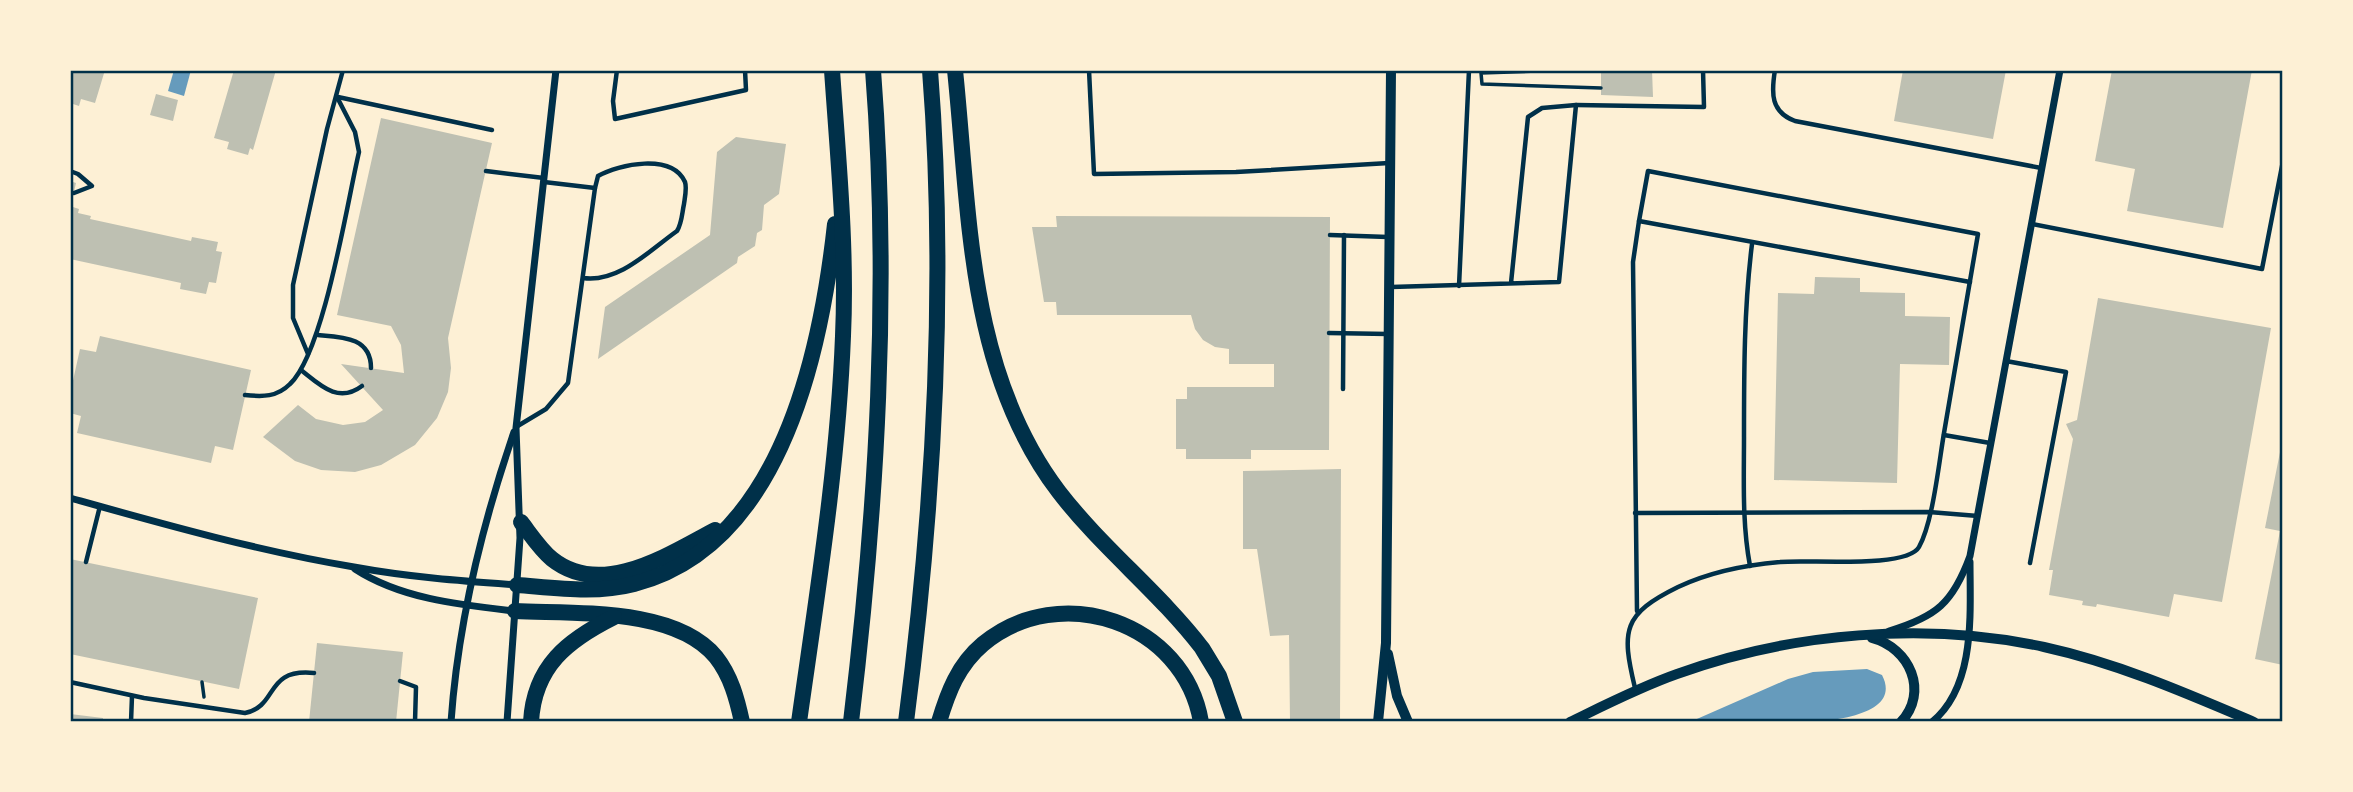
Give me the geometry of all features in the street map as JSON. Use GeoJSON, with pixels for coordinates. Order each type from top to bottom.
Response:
{"type":"FeatureCollection","features":[{"type":"Feature","properties":{"kind":"highway"},"geometry":{"type":"LineString","coordinates":[[799,722],[838,423],[844,250],[832,70]]}},
{"type":"Feature","properties":{"kind":"highway"},"geometry":{"type":"LineString","coordinates":[[851,722],[872,530],[879,401],[879,207],[873,70]]}},
{"type":"Feature","properties":{"kind":"highway"},"geometry":{"type":"LineString","coordinates":[[906,722],[926,544],[935,412],[936,211],[930,70]]}},
{"type":"Feature","properties":{"kind":"highway"},"geometry":{"type":"LineString","coordinates":[[955,70],[977,286],[991,357],[1010,408],[1035,458],[1069,504],[1202,648],[1219,676],[1235,722]]}},
{"type":"Feature","properties":{"kind":"highway"},"geometry":{"type":"LineString","coordinates":[[517,585],[605,590],[646,581],[697,553],[732,521],[775,456],[805,382],[825,304],[838,190]]}},
{"type":"Feature","properties":{"kind":"highway"},"geometry":{"type":"LineString","coordinates":[[521,522],[546,554],[559,565],[575,571],[600,574],[653,562],[732,521]]}},
{"type":"Feature","properties":{"kind":"highway"},"geometry":{"type":"LineString","coordinates":[[515,611],[614,617],[662,624],[701,642],[717,658],[728,675],[742,722]]}},
{"type":"Feature","properties":{"kind":"highway"},"geometry":{"type":"LineString","coordinates":[[939,722],[958,673],[984,643],[1024,620],[1068,613],[1101,616],[1147,636],[1170,657],[1188,684],[1201,722]]}},
{"type":"Feature","properties":{"kind":"highway"},"geometry":{"type":"LineString","coordinates":[[531,722],[538,686],[553,660],[575,638],[614,617]]}},
{"type":"Feature","properties":{"kind":"street"},"geometry":{"type":"LineString","coordinates":[[507,722],[521,522],[516,428],[556,70]]}},
{"type":"Feature","properties":{"kind":"street"},"geometry":{"type":"LineString","coordinates":[[1378,722],[1386,643],[1391,70]]}},
{"type":"Feature","properties":{"kind":"street"},"geometry":{"type":"LineString","coordinates":[[1932,722],[1954,697],[1961,680],[1967,637],[1970,556],[2060,70]]}},
{"type":"Feature","properties":{"kind":"street"},"geometry":{"type":"LineString","coordinates":[[451,722],[455,667],[472,582],[492,499],[516,428]]}},
{"type":"Feature","properties":{"kind":"street"},"geometry":{"type":"LineString","coordinates":[[70,498],[189,531],[351,567],[517,585]]}},
{"type":"Feature","properties":{"kind":"street"},"geometry":{"type":"LineString","coordinates":[[1570,722],[1636,690],[1680,673],[1758,652],[1864,636],[1907,625],[1938,610],[1957,587],[1970,556]]}},
{"type":"Feature","properties":{"kind":"street"},"geometry":{"type":"LineString","coordinates":[[351,567],[391,588],[467,606],[515,611]]}},
{"type":"Feature","properties":{"kind":"street"},"geometry":{"type":"LineString","coordinates":[[1864,636],[1967,637],[2018,642],[2090,658],[2158,682],[2254,722]]}},
{"type":"Feature","properties":{"kind":"street"},"geometry":{"type":"LineString","coordinates":[[1864,636],[1892,646],[1911,670],[1914,701],[1900,722]]}},
{"type":"Feature","properties":{"kind":"street"},"geometry":{"type":"LineString","coordinates":[[1386,643],[1397,696],[1408,722]]}},
{"type":"Feature","properties":{"kind":"lane"},"geometry":{"type":"LineString","coordinates":[[308,354],[293,318],[293,285],[327,129],[343,70]]}},
{"type":"Feature","properties":{"kind":"lane"},"geometry":{"type":"LineString","coordinates":[[617,70],[613,101],[615,119],[746,90],[745,70]]}},
{"type":"Feature","properties":{"kind":"lane"},"geometry":{"type":"LineString","coordinates":[[1089,70],[1094,174],[1236,172],[1390,163]]}},
{"type":"Feature","properties":{"kind":"lane"},"geometry":{"type":"LineString","coordinates":[[1459,286],[1469,70]]}},
{"type":"Feature","properties":{"kind":"lane"},"geometry":{"type":"LineString","coordinates":[[1511,283],[1528,117],[1542,108],[1576,105],[1704,107],[1703,70]]}},
{"type":"Feature","properties":{"kind":"lane"},"geometry":{"type":"LineString","coordinates":[[1774,70],[1772,88],[1775,106],[1781,116],[1795,121],[2042,168]]}},
{"type":"Feature","properties":{"kind":"lane"},"geometry":{"type":"LineString","coordinates":[[337,97],[492,130]]}},
{"type":"Feature","properties":{"kind":"lane"},"geometry":{"type":"LineString","coordinates":[[245,395],[275,394],[289,385],[300,370],[317,335],[359,152],[355,132],[337,97]]}},
{"type":"Feature","properties":{"kind":"lane"},"geometry":{"type":"LineString","coordinates":[[1389,287],[1559,282],[1576,105]]}},
{"type":"Feature","properties":{"kind":"lane"},"geometry":{"type":"LineString","coordinates":[[2032,224],[2262,269],[2283,161]]}},
{"type":"Feature","properties":{"kind":"lane"},"geometry":{"type":"LineString","coordinates":[[516,428],[545,409],[568,383],[595,188],[600,175],[650,164],[666,166],[686,185],[677,231],[615,274],[601,279],[583,278]]}},
{"type":"Feature","properties":{"kind":"lane"},"geometry":{"type":"LineString","coordinates":[[486,171],[595,188]]}},
{"type":"Feature","properties":{"kind":"lane"},"geometry":{"type":"LineString","coordinates":[[70,172],[92,187],[74,193]]}},
{"type":"Feature","properties":{"kind":"lane"},"geometry":{"type":"LineString","coordinates":[[1636,690],[1627,639],[1637,612],[1633,262],[1648,172],[1978,234],[1929,512],[1919,548],[1910,556],[1885,560],[1782,561],[1750,566],[1694,580],[1637,612]]}},
{"type":"Feature","properties":{"kind":"lane"},"geometry":{"type":"LineString","coordinates":[[1639,221],[1752,244],[1970,282]]}},
{"type":"Feature","properties":{"kind":"lane"},"geometry":{"type":"LineString","coordinates":[[1330,234],[1390,237]]}},
{"type":"Feature","properties":{"kind":"lane"},"geometry":{"type":"LineString","coordinates":[[1343,389],[1344,235]]}},
{"type":"Feature","properties":{"kind":"lane"},"geometry":{"type":"LineString","coordinates":[[1750,566],[1743,511],[1746,292],[1752,244]]}},
{"type":"Feature","properties":{"kind":"lane"},"geometry":{"type":"LineString","coordinates":[[1329,333],[1388,334]]}},
{"type":"Feature","properties":{"kind":"lane"},"geometry":{"type":"LineString","coordinates":[[317,335],[341,337],[360,343],[369,354],[371,368]]}},
{"type":"Feature","properties":{"kind":"lane"},"geometry":{"type":"LineString","coordinates":[[2006,361],[2066,372],[2030,564]]}},
{"type":"Feature","properties":{"kind":"lane"},"geometry":{"type":"LineString","coordinates":[[300,370],[336,393],[351,393],[362,386]]}},
{"type":"Feature","properties":{"kind":"lane"},"geometry":{"type":"LineString","coordinates":[[1943,435],[1991,443]]}},
{"type":"Feature","properties":{"kind":"lane"},"geometry":{"type":"LineString","coordinates":[[86,562],[100,506]]}},
{"type":"Feature","properties":{"kind":"lane"},"geometry":{"type":"LineString","coordinates":[[1634,513],[1929,512],[1978,516]]}},
{"type":"Feature","properties":{"kind":"lane"},"geometry":{"type":"LineString","coordinates":[[70,682],[132,696],[245,713],[259,706],[285,675],[298,671],[314,673]]}},
{"type":"Feature","properties":{"kind":"lane"},"geometry":{"type":"LineString","coordinates":[[400,681],[416,687],[415,722]]}},
{"type":"Feature","properties":{"kind":"lane"},"geometry":{"type":"LineString","coordinates":[[131,722],[132,696]]}},
{"type":"Feature","properties":{"kind":"path"},"geometry":{"type":"LineString","coordinates":[[1565,70],[1481,73],[1482,85],[1601,88]]}},
{"type":"Feature","properties":{"kind":"water"},"geometry":{"type":"Polygon","coordinates":[[[174,70],[191,70],[184,96],[168,91],[174,70]]]}},
{"type":"Feature","properties":{"kind":"water"},"geometry":{"type":"Polygon","coordinates":[[[1867,669],[1882,675],[1884,695],[1870,709],[1844,718],[1773,724],[1690,722],[1788,679],[1813,672],[1867,669]]]}},
{"type":"Feature","properties":{"kind":"building"},"geometry":{"type":"Polygon","coordinates":[[[70,70],[105,70],[95,103],[81,99],[79,106],[70,103],[70,70]]]}},
{"type":"Feature","properties":{"kind":"building"},"geometry":{"type":"Polygon","coordinates":[[[234,70],[276,70],[253,150],[250,148],[248,155],[227,149],[229,142],[214,138],[234,70]]]}},
{"type":"Feature","properties":{"kind":"building"},"geometry":{"type":"Polygon","coordinates":[[[1601,70],[1652,70],[1653,97],[1601,95],[1601,70]]]}},
{"type":"Feature","properties":{"kind":"building"},"geometry":{"type":"Polygon","coordinates":[[[1903,70],[2006,70],[1993,139],[1894,121],[1903,70]]]}},
{"type":"Feature","properties":{"kind":"building"},"geometry":{"type":"Polygon","coordinates":[[[2112,70],[2252,70],[2223,228],[2127,211],[2135,169],[2095,161],[2112,70]]]}},
{"type":"Feature","properties":{"kind":"building"},"geometry":{"type":"Polygon","coordinates":[[[156,94],[178,100],[173,121],[150,115],[156,94]]]}},
{"type":"Feature","properties":{"kind":"building"},"geometry":{"type":"Polygon","coordinates":[[[381,118],[492,143],[448,338],[451,368],[448,392],[437,418],[415,445],[381,465],[355,472],[321,470],[295,461],[263,437],[298,405],[316,419],[343,425],[365,422],[383,410],[341,364],[404,373],[401,345],[391,326],[337,315],[381,118]]]}},
{"type":"Feature","properties":{"kind":"building"},"geometry":{"type":"Polygon","coordinates":[[[736,137],[786,144],[779,194],[764,205],[762,230],[757,233],[755,246],[738,257],[737,263],[598,359],[605,307],[710,235],[717,152],[736,137]]]}},
{"type":"Feature","properties":{"kind":"building"},"geometry":{"type":"Polygon","coordinates":[[[70,181],[76,183],[71,205],[70,205],[70,181]]]}},
{"type":"Feature","properties":{"kind":"building"},"geometry":{"type":"Polygon","coordinates":[[[70,206],[79,209],[78,213],[91,216],[90,219],[191,241],[192,237],[218,242],[216,251],[222,252],[216,283],[209,282],[206,294],[180,289],[181,283],[70,259],[70,206]]]}},
{"type":"Feature","properties":{"kind":"building"},"geometry":{"type":"Polygon","coordinates":[[[1056,216],[1330,217],[1329,450],[1251,450],[1251,459],[1186,459],[1186,449],[1176,449],[1176,399],[1187,399],[1187,387],[1274,387],[1274,364],[1229,364],[1229,349],[1215,347],[1203,340],[1195,329],[1191,315],[1057,315],[1056,302],[1044,302],[1032,227],[1057,227],[1056,216]]]}},
{"type":"Feature","properties":{"kind":"building"},"geometry":{"type":"Polygon","coordinates":[[[1815,277],[1860,278],[1860,292],[1905,293],[1905,316],[1950,317],[1949,365],[1900,364],[1897,483],[1774,480],[1778,293],[1814,294],[1815,277]]]}},
{"type":"Feature","properties":{"kind":"building"},"geometry":{"type":"Polygon","coordinates":[[[2098,298],[2271,328],[2222,602],[2174,594],[2169,617],[2097,604],[2096,607],[2082,605],[2083,601],[2049,595],[2053,570],[2049,570],[2073,439],[2066,424],[2077,420],[2098,298]]]}},
{"type":"Feature","properties":{"kind":"building"},"geometry":{"type":"Polygon","coordinates":[[[100,336],[251,370],[233,450],[215,446],[211,463],[77,433],[81,416],[70,413],[70,394],[80,349],[96,352],[100,336]]]}},
{"type":"Feature","properties":{"kind":"building"},"geometry":{"type":"Polygon","coordinates":[[[2282,442],[2283,665],[2255,659],[2280,531],[2265,528],[2282,442]]]}},
{"type":"Feature","properties":{"kind":"building"},"geometry":{"type":"Polygon","coordinates":[[[1341,469],[1340,722],[1290,722],[1289,635],[1270,636],[1257,549],[1243,549],[1243,471],[1341,469]]]}},
{"type":"Feature","properties":{"kind":"building"},"geometry":{"type":"Polygon","coordinates":[[[70,559],[258,598],[239,689],[70,654],[70,559]]]}},
{"type":"Feature","properties":{"kind":"building"},"geometry":{"type":"Polygon","coordinates":[[[317,643],[403,652],[396,722],[309,722],[317,643]]]}},
{"type":"Feature","properties":{"kind":"building"},"geometry":{"type":"Polygon","coordinates":[[[70,714],[103,718],[103,722],[70,722],[70,714]]]}}]}
